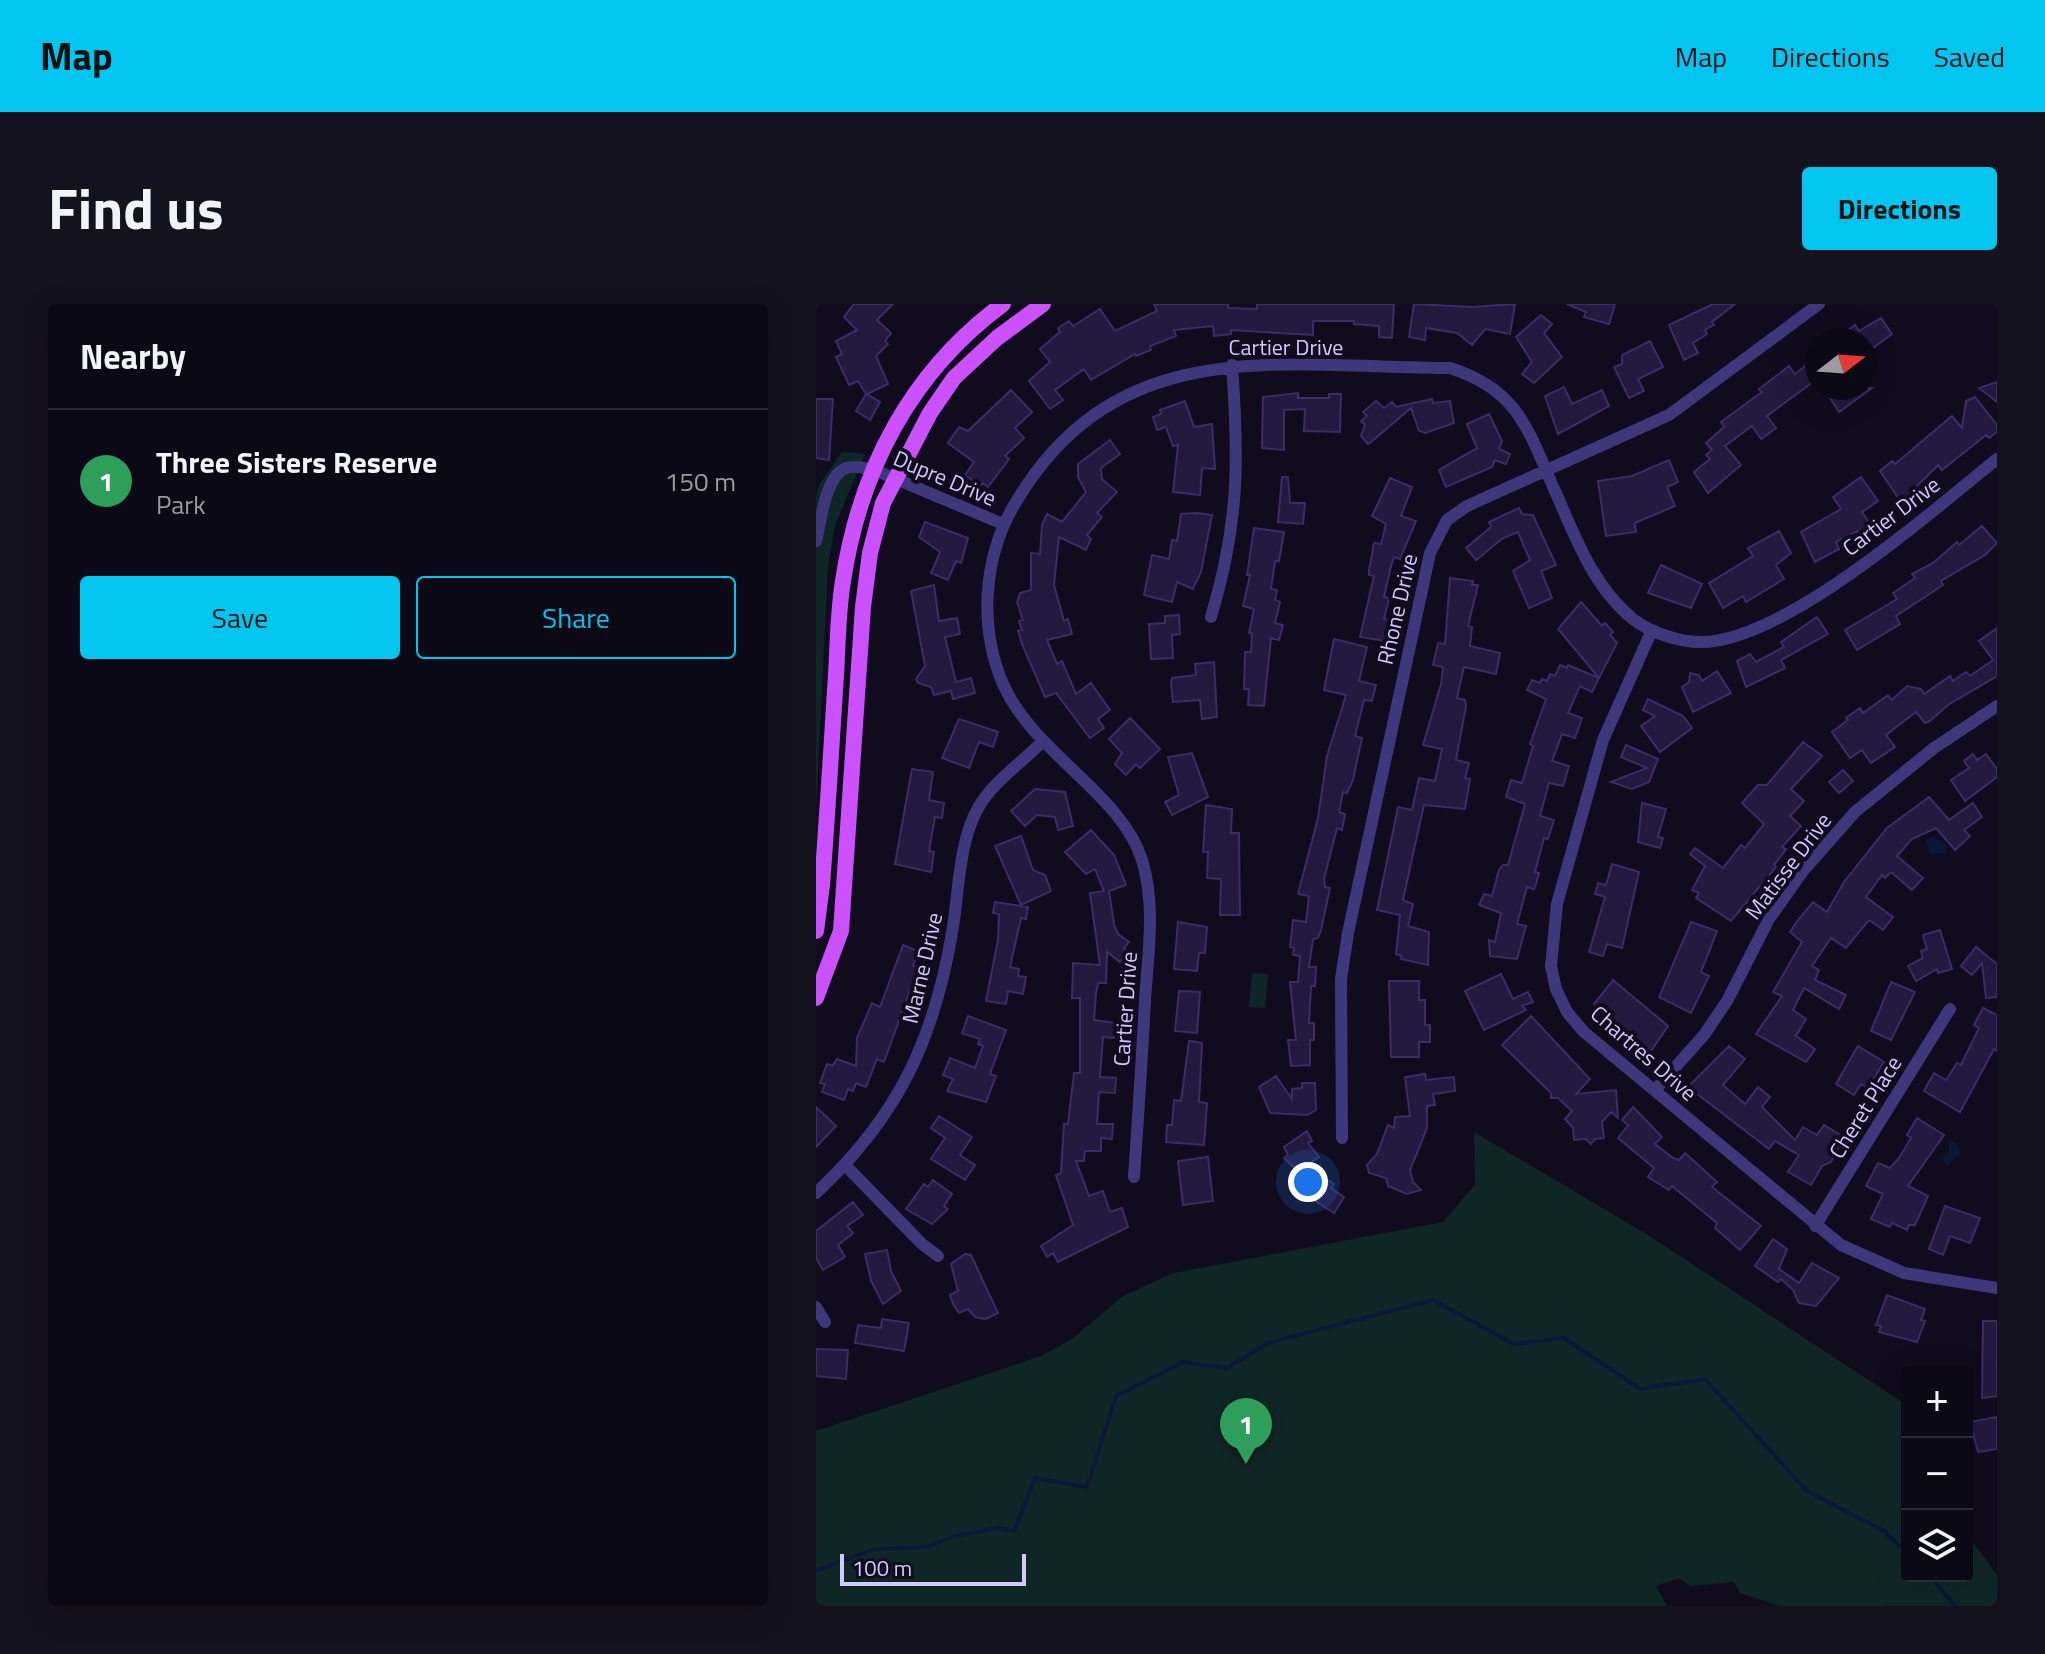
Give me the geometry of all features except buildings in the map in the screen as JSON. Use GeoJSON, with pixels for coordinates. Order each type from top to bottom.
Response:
{"type":"FeatureCollection","features":[{"type":"Feature","properties":{"kind":"main road"},"geometry":{"type":"LineString","coordinates":[[816,931],[822,885],[842,583],[872,469],[915,390],[974,325],[1003,304]]}},
{"type":"Feature","properties":{"kind":"main road"},"geometry":{"type":"LineString","coordinates":[[816,998],[841,931],[870,553],[883,503],[930,413],[954,378],[997,338],[1043,304]]}},
{"type":"Feature","properties":{"kind":"street","name":"Rhone Drive"},"geometry":{"type":"LineString","coordinates":[[1342,1138],[1341,979],[1430,553],[1447,520],[1467,506],[1669,415],[1819,304]]}},
{"type":"Feature","properties":{"kind":"street"},"geometry":{"type":"LineString","coordinates":[[1211,617],[1226,565],[1238,494],[1239,453],[1232,365]]}},
{"type":"Feature","properties":{"kind":"street","name":"Cartier Drive"},"geometry":{"type":"LineString","coordinates":[[1134,1177],[1151,907],[1141,856],[1124,824],[1021,718],[1005,687],[987,631],[992,562],[1003,524],[1046,458],[1088,419],[1154,382],[1232,365],[1450,368],[1474,376],[1495,387],[1509,400],[1523,421],[1585,560],[1633,619],[1678,639],[1703,642],[1762,626],[1873,559],[1997,459]]}},
{"type":"Feature","properties":{"kind":"street"},"geometry":{"type":"LineString","coordinates":[[816,541],[831,487],[840,472],[848,467],[872,469]]}},
{"type":"Feature","properties":{"kind":"street","name":"Dupre Drive"},"geometry":{"type":"LineString","coordinates":[[872,469],[1003,524]]}},
{"type":"Feature","properties":{"kind":"street","name":"Chartres Drive"},"geometry":{"type":"LineString","coordinates":[[1652,630],[1603,740],[1557,904],[1551,966],[1556,989],[1567,1012],[1584,1032],[1815,1226],[1862,1257],[1904,1273],[1997,1288]]}},
{"type":"Feature","properties":{"kind":"street","name":"Matisse Drive"},"geometry":{"type":"LineString","coordinates":[[1655,1090],[1704,1035],[1727,1001],[1769,919],[1803,871],[1855,812],[1934,748],[1997,706]]}},
{"type":"Feature","properties":{"kind":"street","name":"Marne Drive"},"geometry":{"type":"LineString","coordinates":[[816,1193],[846,1166],[894,1101],[919,1058],[945,976],[968,828],[989,794],[1042,742]]}},
{"type":"Feature","properties":{"kind":"street","name":"Cheret Place"},"geometry":{"type":"LineString","coordinates":[[1815,1226],[1950,1009]]}},
{"type":"Feature","properties":{"kind":"street"},"geometry":{"type":"LineString","coordinates":[[846,1166],[922,1244],[938,1256]]}},
{"type":"Feature","properties":{"kind":"street"},"geometry":{"type":"LineString","coordinates":[[816,1307],[825,1322]]}},
{"type":"Feature","properties":{"kind":"green space"},"geometry":{"type":"Polygon","coordinates":[[[842,452],[865,454],[835,525],[828,566],[816,811],[816,497],[819,485],[842,452]]]}},
{"type":"Feature","properties":{"kind":"green space"},"geometry":{"type":"Polygon","coordinates":[[[1252,973],[1268,974],[1265,1008],[1249,1007],[1252,973]]]}},
{"type":"Feature","properties":{"kind":"green space"},"geometry":{"type":"Polygon","coordinates":[[[1474,1132],[1648,1235],[1901,1401],[1901,1582],[1973,1582],[1973,1542],[1997,1575],[1997,1606],[1780,1606],[1740,1593],[1734,1582],[1690,1586],[1679,1578],[1656,1586],[1667,1606],[816,1606],[816,1431],[1041,1356],[1072,1339],[1123,1296],[1174,1273],[1443,1222],[1475,1185],[1474,1132]]]}},
{"type":"Feature","properties":{"kind":"water"},"geometry":{"type":"Polygon","coordinates":[[[1932,837],[1946,843],[1946,854],[1930,853],[1926,840],[1932,837]]]}},
{"type":"Feature","properties":{"kind":"water"},"geometry":{"type":"Polygon","coordinates":[[[1949,1142],[1954,1142],[1961,1153],[1947,1166],[1942,1159],[1948,1154],[1949,1142]]]}},
{"type":"Feature","properties":{"kind":"waterway"},"geometry":{"type":"LineString","coordinates":[[816,1571],[875,1549],[927,1547],[955,1536],[998,1528],[1014,1531],[1035,1478],[1087,1487],[1116,1396],[1183,1362],[1227,1368],[1268,1343],[1433,1300],[1514,1344],[1564,1338],[1640,1389],[1705,1379],[1807,1491],[1884,1531],[1901,1547]]}},
{"type":"Feature","properties":{"kind":"waterway"},"geometry":{"type":"LineString","coordinates":[[1935,1582],[1955,1606]]}},
{"type":"Feature","properties":{"kind":"place","name":"Three Sisters Reserve"},"geometry":{"type":"Point","coordinates":[1246,1464]}}]}
